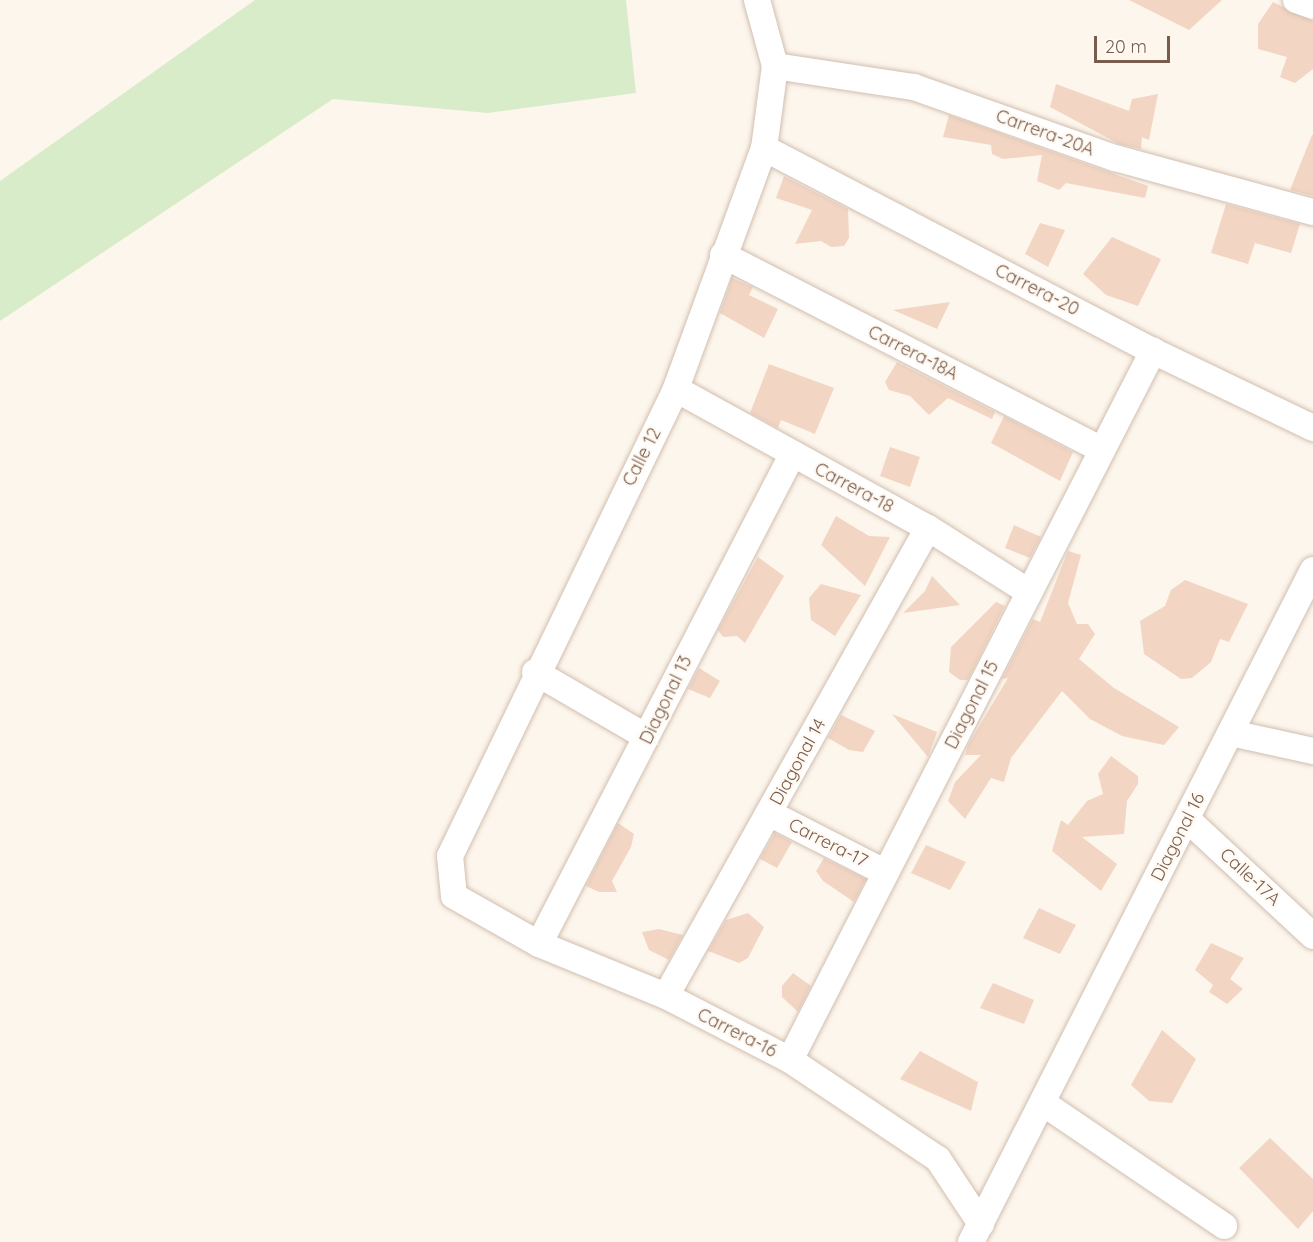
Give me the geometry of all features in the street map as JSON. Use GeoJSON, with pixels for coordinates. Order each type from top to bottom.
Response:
{"type":"FeatureCollection","features":[{"type":"Feature","properties":{"kind":"street","name":"Calle 12"},"geometry":{"type":"LineString","coordinates":[[454,896],[450,856],[535,672],[676,389],[723,255],[764,148],[775,66],[757,0]]}},
{"type":"Feature","properties":{"kind":"street"},"geometry":{"type":"LineString","coordinates":[[1296,0],[1313,6]]}},
{"type":"Feature","properties":{"kind":"street","name":"Carrera-20A"},"geometry":{"type":"LineString","coordinates":[[775,66],[914,87],[1115,158],[1313,212]]}},
{"type":"Feature","properties":{"kind":"street","name":"Carrera-20"},"geometry":{"type":"LineString","coordinates":[[764,148],[1153,351],[1313,428]]}},
{"type":"Feature","properties":{"kind":"street","name":"Carrera-18A"},"geometry":{"type":"LineString","coordinates":[[723,255],[1102,450]]}},
{"type":"Feature","properties":{"kind":"street","name":"Diagonal 15"},"geometry":{"type":"LineString","coordinates":[[790,1060],[1153,351]]}},
{"type":"Feature","properties":{"kind":"street","name":"Carrera-18"},"geometry":{"type":"LineString","coordinates":[[676,389],[928,528],[1029,592]]}},
{"type":"Feature","properties":{"kind":"street","name":"Diagonal 13"},"geometry":{"type":"LineString","coordinates":[[539,944],[792,455]]}},
{"type":"Feature","properties":{"kind":"street","name":"Diagonal 14"},"geometry":{"type":"LineString","coordinates":[[666,996],[928,528]]}},
{"type":"Feature","properties":{"kind":"street","name":"Diagonal 16"},"geometry":{"type":"LineString","coordinates":[[976,1233],[1313,570]]}},
{"type":"Feature","properties":{"kind":"street"},"geometry":{"type":"LineString","coordinates":[[535,672],[645,736]]}},
{"type":"Feature","properties":{"kind":"street"},"geometry":{"type":"LineString","coordinates":[[1231,733],[1313,751]]}},
{"type":"Feature","properties":{"kind":"street","name":"Carrera-17"},"geometry":{"type":"LineString","coordinates":[[769,813],[886,873]]}},
{"type":"Feature","properties":{"kind":"street","name":"Calle-17A"},"geometry":{"type":"LineString","coordinates":[[1187,819],[1313,936]]}},
{"type":"Feature","properties":{"kind":"street","name":"Carrera-16"},"geometry":{"type":"LineString","coordinates":[[454,896],[539,944],[666,996],[790,1060],[938,1159],[976,1233]]}},
{"type":"Feature","properties":{"kind":"street"},"geometry":{"type":"LineString","coordinates":[[1043,1103],[1224,1226]]}},
{"type":"Feature","properties":{"kind":"green space"},"geometry":{"type":"Polygon","coordinates":[[[255,0],[626,0],[636,93],[488,113],[333,99],[0,321],[0,181],[255,0]]]}},
{"type":"Feature","properties":{"kind":"building"},"geometry":{"type":"Polygon","coordinates":[[[1129,0],[1222,0],[1189,30],[1129,0]]]}},
{"type":"Feature","properties":{"kind":"building"},"geometry":{"type":"Polygon","coordinates":[[[1273,2],[1313,21],[1313,69],[1295,83],[1280,77],[1287,57],[1258,49],[1258,24],[1273,2]]]}},
{"type":"Feature","properties":{"kind":"building"},"geometry":{"type":"Polygon","coordinates":[[[1056,84],[1129,111],[1132,99],[1158,94],[1149,140],[1142,137],[1141,149],[1119,144],[1050,107],[1056,84]]]}},
{"type":"Feature","properties":{"kind":"building"},"geometry":{"type":"Polygon","coordinates":[[[949,115],[1148,186],[1145,198],[1066,183],[1059,190],[1037,181],[1042,155],[1003,159],[992,154],[991,145],[943,137],[949,115]]]}},
{"type":"Feature","properties":{"kind":"building"},"geometry":{"type":"Polygon","coordinates":[[[1313,135],[1313,196],[1290,190],[1313,135]]]}},
{"type":"Feature","properties":{"kind":"building"},"geometry":{"type":"Polygon","coordinates":[[[784,176],[848,209],[849,238],[844,246],[831,247],[821,241],[795,244],[812,210],[776,198],[784,176]]]}},
{"type":"Feature","properties":{"kind":"building"},"geometry":{"type":"Polygon","coordinates":[[[1226,204],[1300,224],[1291,253],[1255,243],[1248,264],[1211,253],[1226,204]]]}},
{"type":"Feature","properties":{"kind":"building"},"geometry":{"type":"Polygon","coordinates":[[[1040,223],[1065,230],[1048,267],[1025,254],[1040,223]]]}},
{"type":"Feature","properties":{"kind":"building"},"geometry":{"type":"Polygon","coordinates":[[[1112,237],[1161,259],[1138,306],[1106,295],[1083,274],[1112,237]]]}},
{"type":"Feature","properties":{"kind":"building"},"geometry":{"type":"Polygon","coordinates":[[[732,278],[753,287],[749,295],[778,309],[764,338],[720,313],[732,278]]]}},
{"type":"Feature","properties":{"kind":"building"},"geometry":{"type":"Polygon","coordinates":[[[950,302],[937,329],[893,310],[950,302]]]}},
{"type":"Feature","properties":{"kind":"building"},"geometry":{"type":"Polygon","coordinates":[[[897,362],[995,412],[992,419],[948,398],[929,415],[910,396],[889,390],[885,382],[897,362]]]}},
{"type":"Feature","properties":{"kind":"building"},"geometry":{"type":"Polygon","coordinates":[[[769,364],[834,388],[815,434],[781,420],[778,428],[750,413],[769,364]]]}},
{"type":"Feature","properties":{"kind":"building"},"geometry":{"type":"Polygon","coordinates":[[[1004,416],[1073,452],[1060,481],[991,443],[1004,416]]]}},
{"type":"Feature","properties":{"kind":"building"},"geometry":{"type":"Polygon","coordinates":[[[890,447],[920,457],[910,487],[880,476],[890,447]]]}},
{"type":"Feature","properties":{"kind":"building"},"geometry":{"type":"Polygon","coordinates":[[[836,516],[869,536],[890,537],[865,586],[821,545],[836,516]]]}},
{"type":"Feature","properties":{"kind":"building"},"geometry":{"type":"Polygon","coordinates":[[[1014,525],[1041,537],[1030,558],[1005,548],[1014,525]]]}},
{"type":"Feature","properties":{"kind":"building"},"geometry":{"type":"Polygon","coordinates":[[[1068,551],[1081,555],[1068,603],[1077,624],[1088,624],[1095,634],[1079,659],[1114,688],[1179,727],[1164,745],[1122,736],[1090,719],[1062,691],[1011,758],[1004,782],[991,778],[965,819],[948,801],[955,782],[981,755],[965,755],[968,745],[1008,678],[1002,679],[1033,619],[1040,622],[1068,551]]]}},
{"type":"Feature","properties":{"kind":"building"},"geometry":{"type":"Polygon","coordinates":[[[758,557],[784,576],[745,643],[737,636],[723,637],[718,630],[758,557]]]}},
{"type":"Feature","properties":{"kind":"building"},"geometry":{"type":"Polygon","coordinates":[[[932,576],[960,605],[903,613],[925,591],[932,576]]]}},
{"type":"Feature","properties":{"kind":"building"},"geometry":{"type":"Polygon","coordinates":[[[1185,580],[1248,604],[1229,642],[1220,639],[1211,662],[1192,678],[1181,679],[1144,654],[1140,621],[1165,606],[1171,590],[1185,580]]]}},
{"type":"Feature","properties":{"kind":"building"},"geometry":{"type":"Polygon","coordinates":[[[821,584],[861,595],[835,636],[811,620],[809,598],[821,584]]]}},
{"type":"Feature","properties":{"kind":"building"},"geometry":{"type":"Polygon","coordinates":[[[996,602],[1005,606],[968,680],[960,680],[949,672],[951,647],[996,602]]]}},
{"type":"Feature","properties":{"kind":"building"},"geometry":{"type":"Polygon","coordinates":[[[699,668],[720,681],[710,698],[688,689],[699,668]]]}},
{"type":"Feature","properties":{"kind":"building"},"geometry":{"type":"Polygon","coordinates":[[[892,714],[937,732],[928,757],[892,714]]]}},
{"type":"Feature","properties":{"kind":"building"},"geometry":{"type":"Polygon","coordinates":[[[841,715],[875,731],[863,752],[849,750],[828,738],[841,715]]]}},
{"type":"Feature","properties":{"kind":"building"},"geometry":{"type":"Polygon","coordinates":[[[1111,756],[1138,776],[1138,784],[1127,801],[1124,834],[1082,837],[1117,864],[1101,891],[1052,851],[1061,820],[1068,825],[1087,801],[1103,794],[1098,774],[1111,756]]]}},
{"type":"Feature","properties":{"kind":"building"},"geometry":{"type":"Polygon","coordinates":[[[618,823],[634,834],[631,847],[612,881],[617,892],[599,892],[586,886],[618,823]]]}},
{"type":"Feature","properties":{"kind":"building"},"geometry":{"type":"Polygon","coordinates":[[[775,833],[792,842],[777,868],[760,859],[775,833]]]}},
{"type":"Feature","properties":{"kind":"building"},"geometry":{"type":"Polygon","coordinates":[[[926,845],[966,862],[950,890],[911,873],[926,845]]]}},
{"type":"Feature","properties":{"kind":"building"},"geometry":{"type":"Polygon","coordinates":[[[824,858],[866,879],[854,902],[823,881],[816,871],[824,858]]]}},
{"type":"Feature","properties":{"kind":"building"},"geometry":{"type":"Polygon","coordinates":[[[1039,908],[1076,925],[1060,954],[1023,938],[1039,908]]]}},
{"type":"Feature","properties":{"kind":"building"},"geometry":{"type":"Polygon","coordinates":[[[748,913],[764,927],[748,958],[739,963],[708,951],[726,920],[748,913]]]}},
{"type":"Feature","properties":{"kind":"building"},"geometry":{"type":"Polygon","coordinates":[[[659,929],[683,935],[669,960],[649,950],[642,932],[659,929]]]}},
{"type":"Feature","properties":{"kind":"building"},"geometry":{"type":"Polygon","coordinates":[[[1211,943],[1244,958],[1230,979],[1243,989],[1227,1004],[1209,992],[1213,985],[1195,970],[1211,943]]]}},
{"type":"Feature","properties":{"kind":"building"},"geometry":{"type":"Polygon","coordinates":[[[793,973],[811,986],[798,1012],[782,997],[782,986],[793,973]]]}},
{"type":"Feature","properties":{"kind":"building"},"geometry":{"type":"Polygon","coordinates":[[[993,983],[1034,1000],[1024,1024],[980,1008],[993,983]]]}},
{"type":"Feature","properties":{"kind":"building"},"geometry":{"type":"Polygon","coordinates":[[[1162,1030],[1196,1059],[1172,1103],[1149,1101],[1131,1085],[1162,1030]]]}},
{"type":"Feature","properties":{"kind":"building"},"geometry":{"type":"Polygon","coordinates":[[[920,1051],[978,1082],[971,1111],[900,1079],[920,1051]]]}},
{"type":"Feature","properties":{"kind":"building"},"geometry":{"type":"Polygon","coordinates":[[[1270,1138],[1313,1179],[1313,1211],[1298,1229],[1239,1168],[1270,1138]]]}}]}
